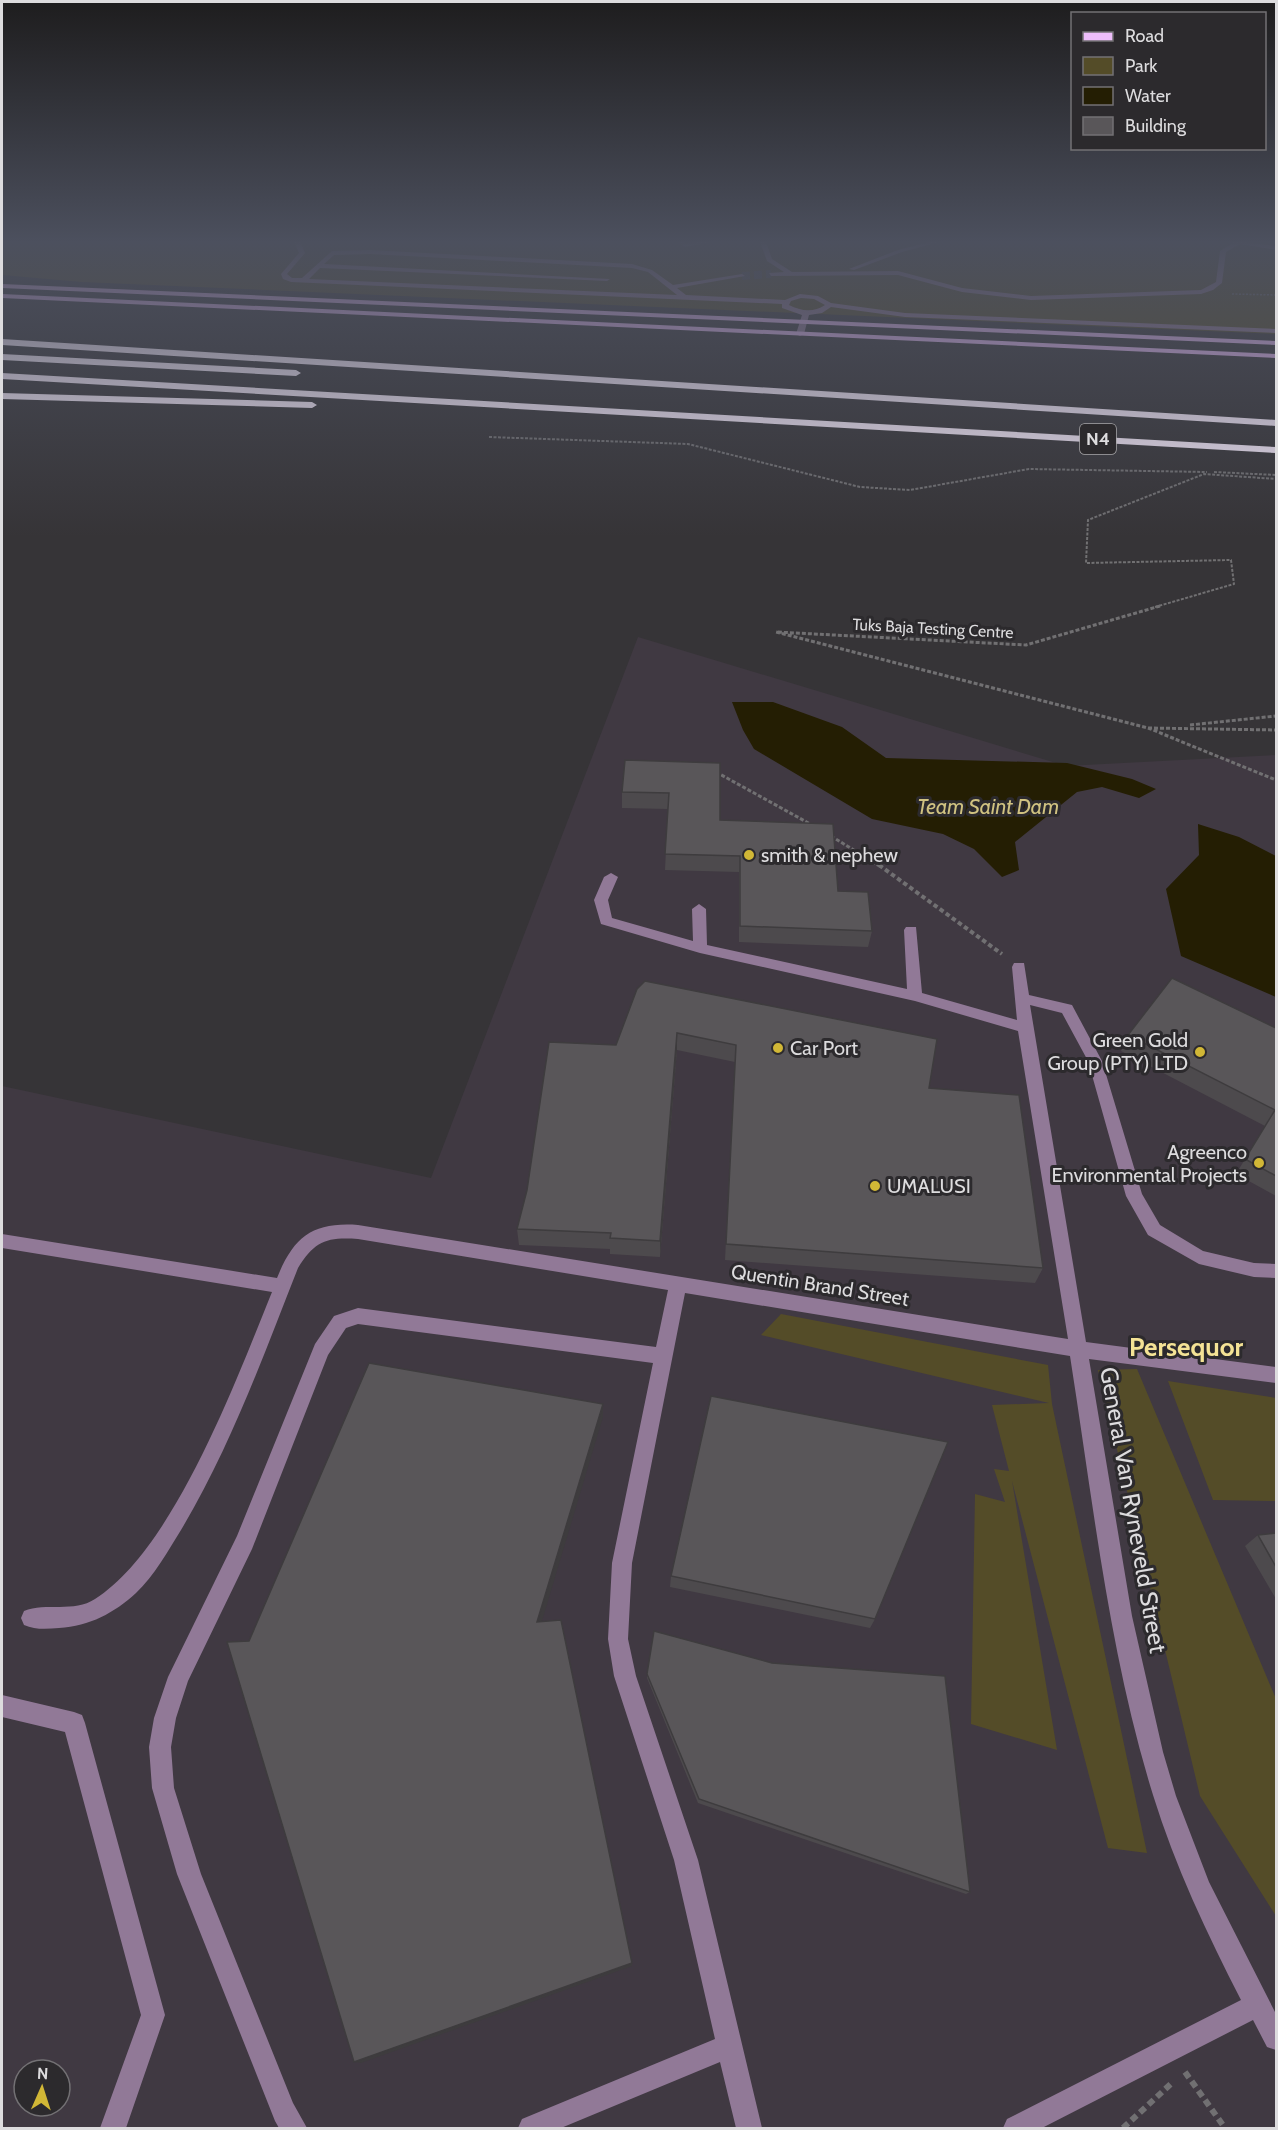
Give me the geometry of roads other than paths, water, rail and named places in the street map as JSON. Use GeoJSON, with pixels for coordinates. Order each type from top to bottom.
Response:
{"type":"FeatureCollection","features":[{"type":"Feature","properties":{"kind":"highway"},"geometry":{"type":"LineString","coordinates":[[5,342],[1276,423]]}},
{"type":"Feature","properties":{"kind":"highway"},"geometry":{"type":"LineString","coordinates":[[2,357],[306,374]]}},
{"type":"Feature","properties":{"kind":"highway"},"geometry":{"type":"LineString","coordinates":[[2,376],[919,429]]}},
{"type":"Feature","properties":{"kind":"highway"},"geometry":{"type":"LineString","coordinates":[[421,380],[1276,430]]}},
{"type":"Feature","properties":{"kind":"highway"},"geometry":{"type":"LineString","coordinates":[[2,396],[623,416],[919,429]]}},
{"type":"Feature","properties":{"kind":"highway","name":"N4"},"geometry":{"type":"LineString","coordinates":[[919,429],[1276,450]]}},
{"type":"Feature","properties":{"kind":"main road"},"geometry":{"type":"LineString","coordinates":[[895,338],[1276,356]]}},
{"type":"Feature","properties":{"kind":"main road"},"geometry":{"type":"LineString","coordinates":[[1167,338],[1276,343]]}},
{"type":"Feature","properties":{"kind":"street"},"geometry":{"type":"LineString","coordinates":[[611,877],[601,900],[606,921],[700,948],[915,996],[1025,1028]]}},
{"type":"Feature","properties":{"kind":"street"},"geometry":{"type":"LineString","coordinates":[[699,909],[700,948]]}},
{"type":"Feature","properties":{"kind":"street"},"geometry":{"type":"LineString","coordinates":[[911,930],[915,996]]}},
{"type":"Feature","properties":{"kind":"street","name":"General Van Ryneveld Street"},"geometry":{"type":"LineString","coordinates":[[1019,967],[1025,1028],[1119,1599],[1134,1677],[1159,1776],[1188,1859],[1257,2005],[1276,2038]]}},
{"type":"Feature","properties":{"kind":"street"},"geometry":{"type":"LineString","coordinates":[[1021,998],[1066,1009],[1095,1061],[1134,1196],[1154,1230],[1199,1257],[1254,1270],[1276,1271]]}},
{"type":"Feature","properties":{"kind":"street","name":"Quentin Brand Street"},"geometry":{"type":"LineString","coordinates":[[31,1618],[70,1618],[101,1608],[121,1595],[139,1575],[171,1528],[204,1468],[291,1265],[308,1240],[332,1231],[358,1232],[1078,1349],[1276,1376]]}},
{"type":"Feature","properties":{"kind":"street"},"geometry":{"type":"LineString","coordinates":[[2,1241],[282,1286]]}},
{"type":"Feature","properties":{"kind":"street"},"geometry":{"type":"LineString","coordinates":[[678,1285],[622,1563],[618,1639],[625,1676],[686,1860],[749,2128]]}},
{"type":"Feature","properties":{"kind":"street"},"geometry":{"type":"LineString","coordinates":[[294,2128],[284,2112],[189,1874],[162,1788],[160,1747],[165,1718],[179,1677],[245,1542],[328,1335],[340,1322],[358,1316],[663,1356]]}},
{"type":"Feature","properties":{"kind":"street"},"geometry":{"type":"LineString","coordinates":[[2,1706],[74,1723],[153,2014],[113,2128]]}},
{"type":"Feature","properties":{"kind":"street"},"geometry":{"type":"LineString","coordinates":[[1016,2128],[1257,2005]]}},
{"type":"Feature","properties":{"kind":"street"},"geometry":{"type":"LineString","coordinates":[[531,2128],[729,2046]]}},
{"type":"Feature","properties":{"kind":"water","name":"Team Saint Dam"},"geometry":{"type":"Polygon","coordinates":[[[732,702],[773,702],[842,727],[886,758],[1067,763],[1132,779],[1156,789],[1139,798],[1102,787],[1077,792],[1015,842],[1019,870],[1002,877],[974,849],[943,834],[872,819],[754,749],[743,730],[732,702]]]}},
{"type":"Feature","properties":{"kind":"water"},"geometry":{"type":"Polygon","coordinates":[[[1198,824],[1239,837],[1276,856],[1276,997],[1181,956],[1166,889],[1199,855],[1198,824]]]}},
{"type":"Feature","properties":{"kind":"place","name":"smith & nephew"},"geometry":{"type":"Point","coordinates":[749,855]}},
{"type":"Feature","properties":{"kind":"place","name":"Car Port"},"geometry":{"type":"Point","coordinates":[778,1048]}},
{"type":"Feature","properties":{"kind":"place","name":"Green Gold Group (PTY) LTD"},"geometry":{"type":"Point","coordinates":[1200,1052]}},
{"type":"Feature","properties":{"kind":"place","name":"Agreenco Environmental Projects"},"geometry":{"type":"Point","coordinates":[1259,1163]}},
{"type":"Feature","properties":{"kind":"place","name":"UMALUSI"},"geometry":{"type":"Point","coordinates":[875,1186]}},
{"type":"Feature","properties":{"kind":"district","name":"Persequor"},"geometry":{"type":"Point","coordinates":[1186,1347]}}]}
